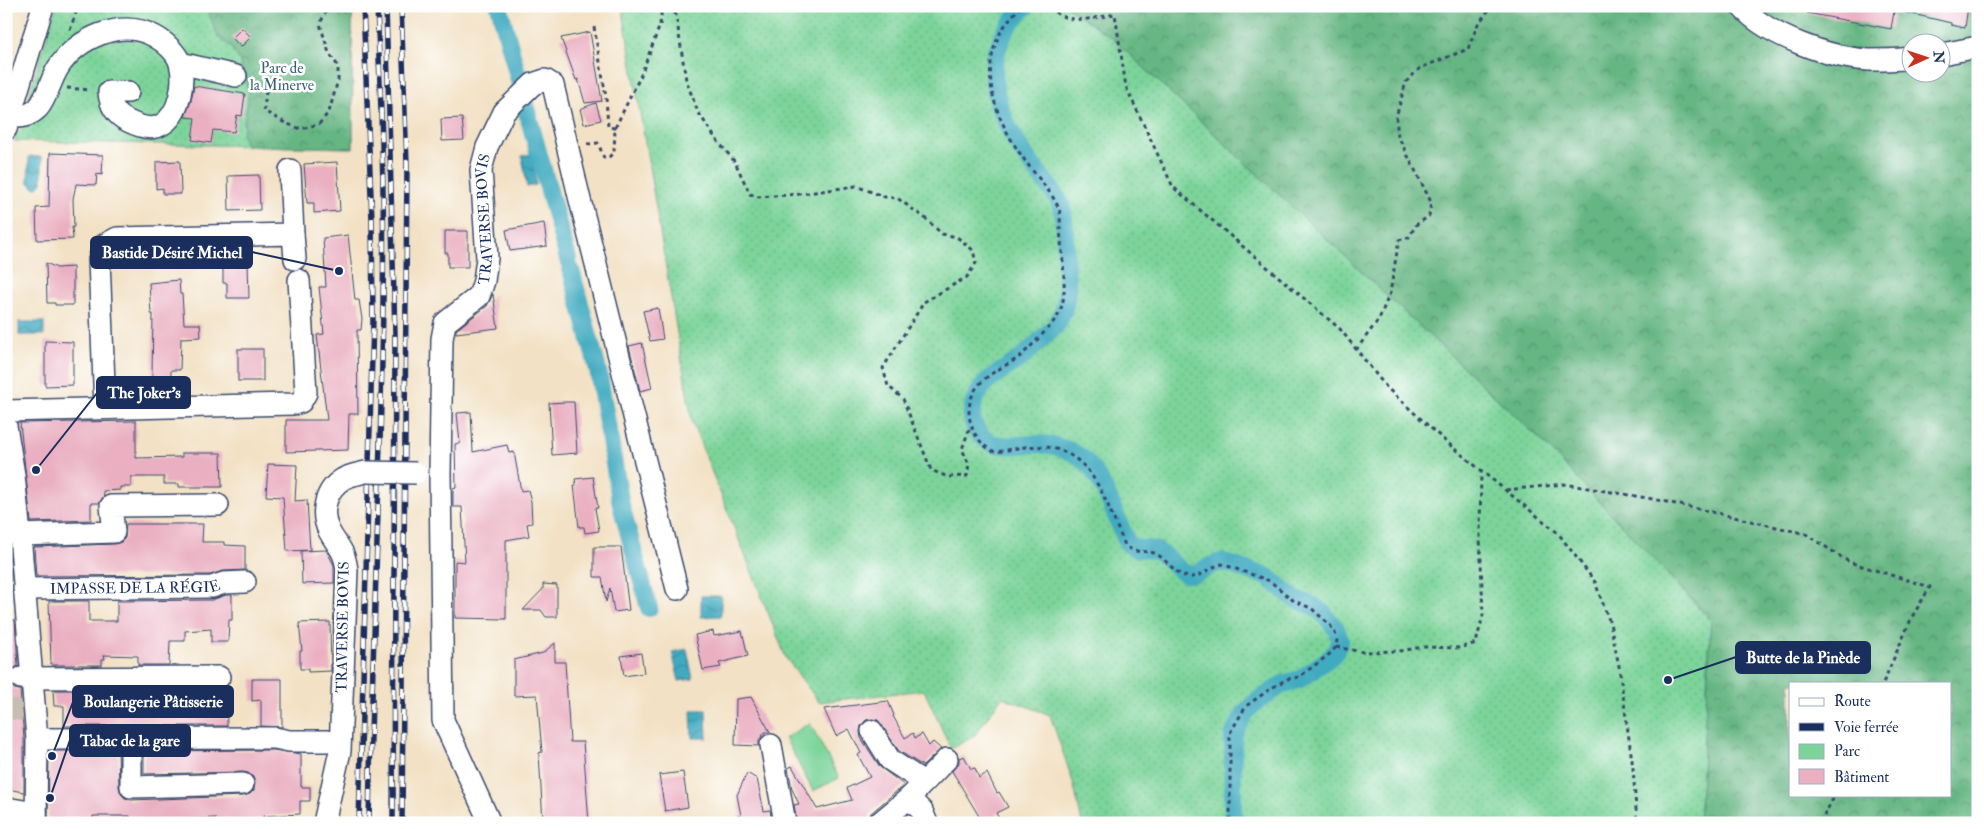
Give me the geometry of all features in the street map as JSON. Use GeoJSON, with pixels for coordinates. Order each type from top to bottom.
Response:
{"type":"FeatureCollection","features":[{"type":"Feature","properties":{"kind":"street"},"geometry":{"type":"LineString","coordinates":[[8,124],[43,6]]}},
{"type":"Feature","properties":{"kind":"street"},"geometry":{"type":"LineString","coordinates":[[1740,6],[1765,26],[1794,40],[1831,53],[1868,60],[1902,58]]}},
{"type":"Feature","properties":{"kind":"street"},"geometry":{"type":"LineString","coordinates":[[8,124],[38,108],[48,86],[66,58],[90,39],[101,34],[122,30],[153,34],[167,46],[180,63],[182,86],[175,109],[161,125],[154,127],[138,125],[120,117],[110,102],[109,92],[128,92]]}},
{"type":"Feature","properties":{"kind":"street"},"geometry":{"type":"LineString","coordinates":[[1952,52],[1978,47]]}},
{"type":"Feature","properties":{"kind":"street"},"geometry":{"type":"LineString","coordinates":[[180,63],[236,76]]}},
{"type":"Feature","properties":{"kind":"street","name":"TRAVERSE BOVIS"},"geometry":{"type":"LineString","coordinates":[[490,823],[442,720],[441,346],[445,323],[479,296],[484,281],[487,258],[481,170],[487,147],[504,112],[534,84],[545,80],[553,85],[677,589]]}},
{"type":"Feature","properties":{"kind":"street"},"geometry":{"type":"LineString","coordinates":[[290,170],[295,259]]}},
{"type":"Feature","properties":{"kind":"street"},"geometry":{"type":"LineString","coordinates":[[105,408],[100,260],[104,245],[117,238],[293,234]]}},
{"type":"Feature","properties":{"kind":"street"},"geometry":{"type":"LineString","coordinates":[[6,411],[294,404],[301,402],[306,393],[299,280]]}},
{"type":"Feature","properties":{"kind":"street"},"geometry":{"type":"LineString","coordinates":[[6,426],[14,475],[20,534],[30,712],[37,739],[36,818],[6,808]]}},
{"type":"Feature","properties":{"kind":"street","name":"TRAVERSE BOVIS"},"geometry":{"type":"LineString","coordinates":[[324,823],[340,751],[346,570],[342,549],[330,532],[326,521],[324,508],[326,499],[343,479],[366,472],[440,474]]}},
{"type":"Feature","properties":{"kind":"street"},"geometry":{"type":"LineString","coordinates":[[20,534],[114,532],[111,506],[218,505]]}},
{"type":"Feature","properties":{"kind":"street","name":"IMPASSE DE LA RÉGIE"},"geometry":{"type":"LineString","coordinates":[[24,589],[212,587],[224,583],[245,582]]}},
{"type":"Feature","properties":{"kind":"street"},"geometry":{"type":"LineString","coordinates":[[27,679],[219,677]]}},
{"type":"Feature","properties":{"kind":"street"},"geometry":{"type":"LineString","coordinates":[[872,731],[890,760],[924,782]]}},
{"type":"Feature","properties":{"kind":"street"},"geometry":{"type":"LineString","coordinates":[[131,738],[131,787],[243,784]]}},
{"type":"Feature","properties":{"kind":"street"},"geometry":{"type":"LineString","coordinates":[[37,739],[275,738],[289,741],[327,741]]}},
{"type":"Feature","properties":{"kind":"street"},"geometry":{"type":"LineString","coordinates":[[771,745],[785,823]]}},
{"type":"Feature","properties":{"kind":"street"},"geometry":{"type":"LineString","coordinates":[[879,823],[909,798],[947,759]]}},
{"type":"Feature","properties":{"kind":"street"},"geometry":{"type":"LineString","coordinates":[[909,798],[922,811],[927,823]]}},
{"type":"Feature","properties":{"kind":"path"},"geometry":{"type":"LineString","coordinates":[[266,91],[264,111],[301,129],[320,124],[329,112],[338,80],[338,66],[329,52],[320,24],[328,6]]}},
{"type":"Feature","properties":{"kind":"path"},"geometry":{"type":"LineString","coordinates":[[587,142],[598,143],[604,158],[609,158],[614,152],[615,128],[641,75],[660,25],[662,6]]}},
{"type":"Feature","properties":{"kind":"path"},"geometry":{"type":"LineString","coordinates":[[670,6],[676,15],[686,80],[698,112],[716,139],[735,162],[750,194],[759,197],[801,194],[856,186],[884,197],[897,198],[925,218],[942,234],[957,237],[973,250],[976,263],[967,277],[924,302],[883,368],[888,386],[904,400],[931,470],[948,477],[967,476],[969,464],[962,449],[970,426],[969,410],[972,395],[977,386],[990,375],[1019,357],[1050,325],[1058,316],[1064,295],[1060,210],[1014,145],[1005,128],[991,90],[991,60],[997,39],[1021,6]]}},
{"type":"Feature","properties":{"kind":"path"},"geometry":{"type":"LineString","coordinates":[[1050,6],[1054,12],[1068,20],[1115,14],[1126,87],[1173,187],[1340,329],[1387,388],[1445,441],[1558,533],[1595,582],[1610,623],[1619,666],[1633,768],[1637,823]]}},
{"type":"Feature","properties":{"kind":"path"},"geometry":{"type":"LineString","coordinates":[[1356,350],[1379,319],[1390,293],[1399,240],[1409,238],[1416,225],[1429,216],[1431,202],[1398,136],[1396,118],[1406,82],[1420,68],[1468,49],[1478,24],[1492,6]]}},
{"type":"Feature","properties":{"kind":"path"},"geometry":{"type":"LineString","coordinates":[[594,27],[606,97],[608,127],[615,128]]}},
{"type":"Feature","properties":{"kind":"path"},"geometry":{"type":"LineString","coordinates":[[62,87],[100,91]]}},
{"type":"Feature","properties":{"kind":"path"},"geometry":{"type":"LineString","coordinates":[[970,426],[979,442],[995,452],[1026,447],[1042,447],[1058,450],[1076,458],[1087,468],[1098,483],[1125,545],[1134,552],[1158,554],[1183,576],[1192,578],[1216,565],[1222,564],[1270,580],[1294,601],[1311,608],[1320,615],[1336,633],[1336,647],[1331,653],[1299,677],[1287,679],[1246,706],[1236,721],[1230,733],[1230,823]]}},
{"type":"Feature","properties":{"kind":"path"},"geometry":{"type":"LineString","coordinates":[[1336,647],[1363,652],[1400,651],[1423,647],[1460,648],[1476,643],[1484,614],[1480,534],[1481,471]]}},
{"type":"Feature","properties":{"kind":"path"},"geometry":{"type":"LineString","coordinates":[[1505,490],[1564,484],[1730,516],[1806,534],[1849,562],[1930,587],[1912,617],[1883,682]]}},
{"type":"Feature","properties":{"kind":"path"},"geometry":{"type":"LineString","coordinates":[[1820,823],[1834,796]]}},
{"type":"Feature","properties":{"kind":"green space","name":"Parc de la Minerve"},"geometry":{"type":"Polygon","coordinates":[[[56,6],[352,6],[353,148],[14,141],[17,132],[43,113],[28,98],[56,6]]]}},
{"type":"Feature","properties":{"kind":"green space"},"geometry":{"type":"Polygon","coordinates":[[[210,6],[352,6],[353,148],[247,146],[242,136],[249,93],[239,59],[229,45],[218,37],[208,11],[210,6]]]}},
{"type":"Feature","properties":{"kind":"green space"},"geometry":{"type":"Polygon","coordinates":[[[622,6],[1066,6],[1111,37],[1541,440],[1711,620],[1699,823],[1082,823],[1073,782],[1050,715],[1002,697],[974,736],[951,749],[924,690],[819,702],[786,658],[692,422],[622,6]]]}},
{"type":"Feature","properties":{"kind":"green space"},"geometry":{"type":"Polygon","coordinates":[[[1066,6],[1978,6],[1978,823],[1699,823],[1711,620],[1541,440],[1111,37],[1066,6]]]}},
{"type":"Feature","properties":{"kind":"green space"},"geometry":{"type":"Polygon","coordinates":[[[810,723],[839,778],[813,791],[785,738],[810,723]]]}},
{"type":"Feature","properties":{"kind":"water"},"geometry":{"type":"Polygon","coordinates":[[[531,154],[536,185],[527,187],[522,156],[531,154]]]}},
{"type":"Feature","properties":{"kind":"water"},"geometry":{"type":"Polygon","coordinates":[[[29,156],[42,157],[42,183],[37,188],[28,182],[29,156]]]}},
{"type":"Feature","properties":{"kind":"water"},"geometry":{"type":"Polygon","coordinates":[[[19,322],[44,322],[44,335],[19,335],[19,322]]]}},
{"type":"Feature","properties":{"kind":"water"},"geometry":{"type":"Polygon","coordinates":[[[701,596],[721,596],[721,616],[701,617],[701,596]]]}},
{"type":"Feature","properties":{"kind":"water"},"geometry":{"type":"Polygon","coordinates":[[[687,649],[693,679],[679,681],[672,652],[687,649]]]}},
{"type":"Feature","properties":{"kind":"water"},"geometry":{"type":"Polygon","coordinates":[[[691,710],[706,710],[707,738],[692,738],[691,710]]]}},
{"type":"Feature","properties":{"kind":"building"},"geometry":{"type":"Polygon","coordinates":[[[1807,6],[1895,6],[1891,29],[1807,13],[1807,6]]]}},
{"type":"Feature","properties":{"kind":"building"},"geometry":{"type":"Polygon","coordinates":[[[1905,6],[1968,6],[1965,28],[1904,12],[1905,6]]]}},
{"type":"Feature","properties":{"kind":"building"},"geometry":{"type":"Polygon","coordinates":[[[242,28],[251,37],[241,47],[232,38],[242,28]]]}},
{"type":"Feature","properties":{"kind":"building"},"geometry":{"type":"Polygon","coordinates":[[[590,32],[602,101],[585,103],[578,79],[576,80],[561,38],[590,32]]]}},
{"type":"Feature","properties":{"kind":"building"},"geometry":{"type":"Polygon","coordinates":[[[194,86],[245,94],[242,116],[237,115],[234,132],[213,130],[211,143],[192,140],[195,118],[185,117],[194,86]]]}},
{"type":"Feature","properties":{"kind":"building"},"geometry":{"type":"Polygon","coordinates":[[[596,103],[601,120],[584,124],[580,109],[596,103]]]}},
{"type":"Feature","properties":{"kind":"building"},"geometry":{"type":"Polygon","coordinates":[[[462,118],[464,140],[442,141],[441,119],[462,118]]]}},
{"type":"Feature","properties":{"kind":"building"},"geometry":{"type":"Polygon","coordinates":[[[50,153],[103,155],[102,175],[97,174],[96,185],[76,184],[73,199],[73,239],[37,240],[36,208],[49,207],[50,153]]]}},
{"type":"Feature","properties":{"kind":"building"},"geometry":{"type":"Polygon","coordinates":[[[180,161],[181,194],[163,194],[163,188],[156,189],[156,162],[180,161]]]}},
{"type":"Feature","properties":{"kind":"building"},"geometry":{"type":"Polygon","coordinates":[[[337,162],[340,211],[314,213],[314,203],[307,203],[304,164],[337,162]]]}},
{"type":"Feature","properties":{"kind":"building"},"geometry":{"type":"Polygon","coordinates":[[[259,175],[260,210],[229,211],[228,176],[259,175]]]}},
{"type":"Feature","properties":{"kind":"building"},"geometry":{"type":"Polygon","coordinates":[[[544,223],[547,246],[510,251],[506,230],[544,223]]]}},
{"type":"Feature","properties":{"kind":"building"},"geometry":{"type":"Polygon","coordinates":[[[445,231],[468,231],[468,267],[448,267],[448,253],[445,253],[445,231]]]}},
{"type":"Feature","properties":{"kind":"building"},"geometry":{"type":"Polygon","coordinates":[[[348,235],[355,300],[359,300],[362,319],[361,330],[357,330],[358,414],[349,414],[348,450],[286,452],[286,420],[327,420],[317,335],[324,334],[319,287],[326,287],[323,238],[348,235]]]}},
{"type":"Feature","properties":{"kind":"building"},"geometry":{"type":"Polygon","coordinates":[[[46,263],[57,268],[73,267],[73,305],[47,303],[46,263]]]}},
{"type":"Feature","properties":{"kind":"building"},"geometry":{"type":"Polygon","coordinates":[[[248,263],[249,298],[227,298],[227,283],[223,283],[223,264],[248,263]]]}},
{"type":"Feature","properties":{"kind":"building"},"geometry":{"type":"Polygon","coordinates":[[[179,280],[184,324],[200,324],[201,337],[181,338],[180,370],[171,370],[171,378],[152,377],[153,314],[151,314],[149,283],[179,280]]]}},
{"type":"Feature","properties":{"kind":"building"},"geometry":{"type":"Polygon","coordinates":[[[493,294],[498,328],[456,333],[456,330],[487,306],[493,294]]]}},
{"type":"Feature","properties":{"kind":"building"},"geometry":{"type":"Polygon","coordinates":[[[658,308],[663,339],[650,341],[643,311],[658,308]]]}},
{"type":"Feature","properties":{"kind":"building"},"geometry":{"type":"Polygon","coordinates":[[[45,341],[73,342],[73,385],[45,386],[45,341]]]}},
{"type":"Feature","properties":{"kind":"building"},"geometry":{"type":"Polygon","coordinates":[[[642,343],[652,388],[640,391],[629,346],[642,343]]]}},
{"type":"Feature","properties":{"kind":"building"},"geometry":{"type":"Polygon","coordinates":[[[238,349],[263,349],[263,381],[238,381],[238,349]]]}},
{"type":"Feature","properties":{"kind":"building"},"geometry":{"type":"Polygon","coordinates":[[[574,402],[577,453],[552,455],[549,403],[574,402]]]}},
{"type":"Feature","properties":{"kind":"building"},"geometry":{"type":"Polygon","coordinates":[[[471,412],[473,452],[507,445],[509,453],[514,452],[521,491],[528,490],[531,501],[532,523],[527,524],[529,536],[506,540],[506,619],[455,618],[455,561],[465,562],[462,507],[453,507],[453,488],[456,487],[455,444],[460,443],[457,413],[471,412]]]}},
{"type":"Feature","properties":{"kind":"building"},"geometry":{"type":"Polygon","coordinates":[[[136,421],[136,458],[182,457],[182,453],[221,453],[222,487],[179,487],[179,484],[164,484],[164,477],[131,477],[131,487],[120,487],[120,490],[103,491],[104,496],[99,503],[91,503],[91,520],[31,522],[20,423],[136,421]]]}},
{"type":"Feature","properties":{"kind":"building"},"geometry":{"type":"Polygon","coordinates":[[[268,464],[297,465],[295,501],[307,500],[310,550],[287,551],[283,497],[266,496],[268,464]]]}},
{"type":"Feature","properties":{"kind":"building"},"geometry":{"type":"Polygon","coordinates":[[[593,477],[598,508],[595,508],[599,531],[585,533],[584,527],[579,527],[574,485],[576,485],[575,479],[593,477]]]}},
{"type":"Feature","properties":{"kind":"building"},"geometry":{"type":"Polygon","coordinates":[[[6,523],[8,536],[11,581],[6,581],[6,523]]]}},
{"type":"Feature","properties":{"kind":"building"},"geometry":{"type":"Polygon","coordinates":[[[126,524],[203,524],[202,542],[224,542],[224,545],[245,546],[245,570],[223,571],[210,575],[36,576],[34,547],[115,544],[125,538],[126,524]]]}},
{"type":"Feature","properties":{"kind":"building"},"geometry":{"type":"Polygon","coordinates":[[[594,547],[621,547],[629,610],[614,612],[610,588],[606,602],[602,577],[594,577],[594,547]]]}},
{"type":"Feature","properties":{"kind":"building"},"geometry":{"type":"Polygon","coordinates":[[[326,550],[334,565],[334,583],[302,584],[301,551],[326,550]]]}},
{"type":"Feature","properties":{"kind":"building"},"geometry":{"type":"Polygon","coordinates":[[[543,584],[557,585],[557,617],[546,617],[541,610],[523,610],[543,589],[543,584]]]}},
{"type":"Feature","properties":{"kind":"building"},"geometry":{"type":"Polygon","coordinates":[[[232,595],[232,620],[229,620],[228,642],[211,642],[211,629],[185,631],[185,641],[170,641],[169,665],[138,665],[138,656],[104,655],[105,659],[102,659],[102,665],[51,665],[49,601],[89,601],[89,621],[117,621],[117,601],[212,600],[232,595]]]}},
{"type":"Feature","properties":{"kind":"building"},"geometry":{"type":"Polygon","coordinates":[[[6,620],[15,620],[18,666],[10,671],[9,679],[14,689],[20,690],[24,739],[24,792],[6,789],[6,620]]]}},
{"type":"Feature","properties":{"kind":"building"},"geometry":{"type":"Polygon","coordinates":[[[330,622],[331,671],[308,672],[308,669],[300,669],[300,651],[302,651],[299,623],[330,622]]]}},
{"type":"Feature","properties":{"kind":"building"},"geometry":{"type":"Polygon","coordinates":[[[713,631],[714,636],[742,631],[748,656],[719,663],[721,667],[703,670],[695,635],[713,631]]]}},
{"type":"Feature","properties":{"kind":"building"},"geometry":{"type":"Polygon","coordinates":[[[555,643],[555,662],[565,662],[570,742],[583,742],[589,823],[543,823],[539,753],[542,752],[537,695],[514,696],[514,660],[543,653],[555,643]]]}},
{"type":"Feature","properties":{"kind":"building"},"geometry":{"type":"Polygon","coordinates":[[[641,653],[644,673],[624,676],[621,656],[641,653]]]}},
{"type":"Feature","properties":{"kind":"building"},"geometry":{"type":"Polygon","coordinates":[[[252,679],[282,679],[282,727],[261,726],[261,700],[252,701],[252,679]]]}},
{"type":"Feature","properties":{"kind":"building"},"geometry":{"type":"Polygon","coordinates":[[[226,688],[227,726],[64,726],[64,706],[54,706],[53,690],[170,690],[170,699],[196,698],[196,692],[226,688]]]}},
{"type":"Feature","properties":{"kind":"building"},"geometry":{"type":"Polygon","coordinates":[[[751,697],[770,732],[765,732],[759,740],[759,746],[735,745],[736,699],[751,697]]]}},
{"type":"Feature","properties":{"kind":"building"},"geometry":{"type":"Polygon","coordinates":[[[888,701],[893,716],[905,738],[913,733],[915,738],[922,734],[929,746],[933,742],[941,749],[923,766],[899,751],[878,720],[866,720],[861,726],[861,738],[880,767],[904,785],[871,813],[867,823],[797,823],[794,805],[799,804],[792,789],[788,768],[792,766],[817,809],[852,800],[847,788],[870,777],[858,755],[861,753],[849,729],[836,736],[824,709],[888,701]]]}},
{"type":"Feature","properties":{"kind":"building"},"geometry":{"type":"Polygon","coordinates":[[[274,750],[301,754],[301,787],[310,787],[310,801],[300,801],[300,814],[263,816],[264,822],[215,822],[215,818],[179,820],[179,823],[130,823],[130,816],[93,816],[94,823],[48,823],[49,751],[118,751],[119,787],[121,794],[131,800],[243,796],[250,794],[254,790],[255,783],[253,777],[243,772],[144,774],[144,751],[274,750]]]}},
{"type":"Feature","properties":{"kind":"building"},"geometry":{"type":"Polygon","coordinates":[[[964,756],[971,769],[975,768],[979,778],[987,773],[997,793],[999,792],[1008,807],[996,813],[1001,823],[983,823],[952,771],[959,763],[959,758],[964,756]]]}},
{"type":"Feature","properties":{"kind":"building"},"geometry":{"type":"Polygon","coordinates":[[[683,772],[688,807],[665,811],[659,775],[683,772]]]}},
{"type":"Feature","properties":{"kind":"building"},"geometry":{"type":"Polygon","coordinates":[[[747,773],[757,779],[764,811],[770,810],[772,823],[739,823],[738,816],[741,816],[737,795],[747,773]]]}},
{"type":"Feature","properties":{"kind":"waterway"},"geometry":{"type":"LineString","coordinates":[[499,6],[520,84]]}},
{"type":"Feature","properties":{"kind":"waterway"},"geometry":{"type":"LineString","coordinates":[[1026,6],[1008,27],[998,47],[994,64],[994,82],[997,99],[1011,132],[1055,194],[1063,210],[1067,281],[1066,296],[1061,317],[1057,324],[1021,358],[990,379],[979,391],[973,407],[972,420],[980,434],[994,444],[1041,444],[1063,448],[1083,459],[1103,486],[1127,542],[1134,548],[1155,550],[1184,573],[1194,574],[1223,562],[1268,577],[1296,600],[1312,605],[1323,613],[1336,629],[1340,640],[1336,651],[1331,657],[1300,679],[1283,684],[1255,703],[1245,713],[1233,736],[1233,823]]}},
{"type":"Feature","properties":{"kind":"waterway"},"geometry":{"type":"LineString","coordinates":[[524,101],[568,259]]}},
{"type":"Feature","properties":{"kind":"waterway"},"geometry":{"type":"LineString","coordinates":[[571,270],[598,370],[621,505],[649,608]]}},
{"type":"Feature","properties":{"kind":"tunnel"},"geometry":{"type":"LineString","coordinates":[[6,708],[24,711]]}},
{"type":"Feature","properties":{"kind":"railway"},"geometry":{"type":"LineString","coordinates":[[359,823],[373,320],[372,220],[363,6]]}},
{"type":"Feature","properties":{"kind":"railway"},"geometry":{"type":"LineString","coordinates":[[369,823],[383,265],[382,154],[377,6]]}},
{"type":"Feature","properties":{"kind":"railway"},"geometry":{"type":"LineString","coordinates":[[386,6],[395,334],[393,823]]}},
{"type":"Feature","properties":{"kind":"railway"},"geometry":{"type":"LineString","coordinates":[[401,6],[407,164],[402,823]]}},
{"type":"Feature","properties":{"kind":"place","name":"Bastide Désiré Michel"},"geometry":{"type":"Point","coordinates":[339,271]}},
{"type":"Feature","properties":{"kind":"place","name":"The Joker's"},"geometry":{"type":"Point","coordinates":[36,470]}},
{"type":"Feature","properties":{"kind":"place","name":"Butte de la Pinède"},"geometry":{"type":"Point","coordinates":[1668,680]}},
{"type":"Feature","properties":{"kind":"place","name":"Boulangerie Pâtisserie"},"geometry":{"type":"Point","coordinates":[52,756]}},
{"type":"Feature","properties":{"kind":"place","name":"Tabac de la gare"},"geometry":{"type":"Point","coordinates":[50,798]}}]}
